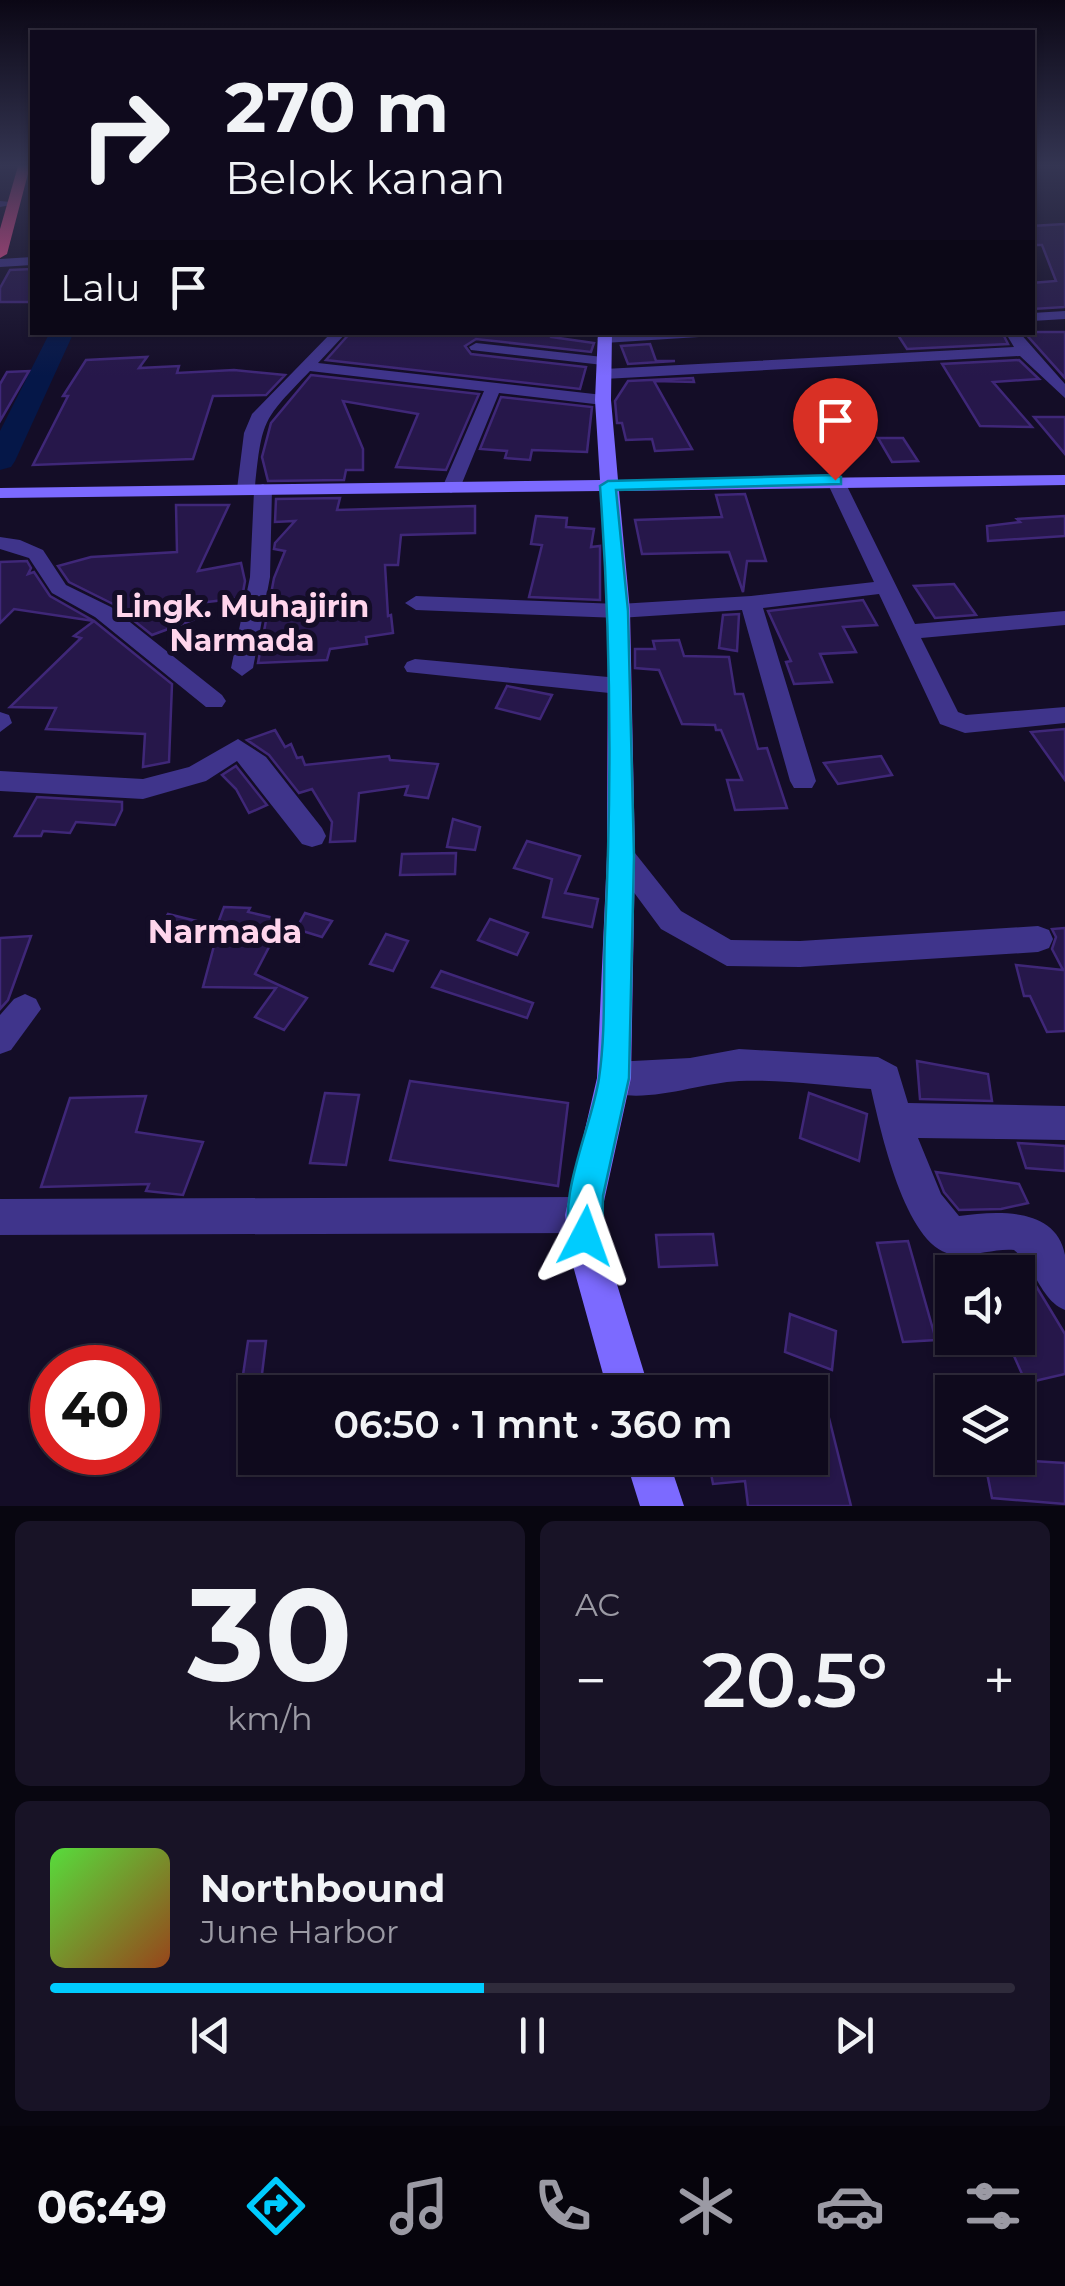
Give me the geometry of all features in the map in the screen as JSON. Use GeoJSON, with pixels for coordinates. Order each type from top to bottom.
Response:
{"type":"FeatureCollection","features":[{"type":"Feature","properties":{"kind":"street"},"geometry":{"type":"LineString","coordinates":[[0,263],[30,261]]}},
{"type":"Feature","properties":{"kind":"street"},"geometry":{"type":"LineString","coordinates":[[1035,317],[1065,314]]}},
{"type":"Feature","properties":{"kind":"street"},"geometry":{"type":"LineString","coordinates":[[242,668],[260,578],[255,424],[267,405],[337,335]]}},
{"type":"Feature","properties":{"kind":"street"},"geometry":{"type":"LineString","coordinates":[[624,1375],[589,1255],[583,1215],[614,1078],[622,856],[618,611],[603,368],[605,336],[632,335]]}},
{"type":"Feature","properties":{"kind":"street"},"geometry":{"type":"LineString","coordinates":[[1014,335],[1065,393]]}},
{"type":"Feature","properties":{"kind":"street"},"geometry":{"type":"LineString","coordinates":[[463,383],[479,340],[603,368],[1024,351]]}},
{"type":"Feature","properties":{"kind":"street"},"geometry":{"type":"LineString","coordinates":[[306,366],[604,400]]}},
{"type":"Feature","properties":{"kind":"street"},"geometry":{"type":"LineString","coordinates":[[451,488],[494,387]]}},
{"type":"Feature","properties":{"kind":"street"},"geometry":{"type":"LineString","coordinates":[[835,480],[949,718],[956,722],[1065,715]]}},
{"type":"Feature","properties":{"kind":"street"},"geometry":{"type":"LineString","coordinates":[[0,493],[1065,480]]}},
{"type":"Feature","properties":{"kind":"street"},"geometry":{"type":"LineString","coordinates":[[0,543],[36,554],[59,589],[103,612],[214,701]]}},
{"type":"Feature","properties":{"kind":"street"},"geometry":{"type":"LineString","coordinates":[[416,603],[618,611],[751,603],[884,588]]}},
{"type":"Feature","properties":{"kind":"street"},"geometry":{"type":"LineString","coordinates":[[751,603],[803,781]]}},
{"type":"Feature","properties":{"kind":"street"},"geometry":{"type":"LineString","coordinates":[[906,632],[1065,618]]}},
{"type":"Feature","properties":{"kind":"street"},"geometry":{"type":"LineString","coordinates":[[415,667],[619,686]]}},
{"type":"Feature","properties":{"kind":"street"},"geometry":{"type":"LineString","coordinates":[[0,781],[143,789],[198,774],[238,748],[256,764],[312,836]]}},
{"type":"Feature","properties":{"kind":"street"},"geometry":{"type":"LineString","coordinates":[[622,856],[671,920],[727,953],[800,954],[1038,939]]}},
{"type":"Feature","properties":{"kind":"street"},"geometry":{"type":"LineString","coordinates":[[0,1039],[25,1009]]}},
{"type":"Feature","properties":{"kind":"street"},"geometry":{"type":"LineString","coordinates":[[614,1078],[690,1074],[739,1064],[868,1070],[885,1079],[926,1208],[940,1228],[953,1236],[1007,1227],[1024,1232],[1039,1242],[1065,1291]]}},
{"type":"Feature","properties":{"kind":"street"},"geometry":{"type":"LineString","coordinates":[[896,1120],[1065,1123]]}},
{"type":"Feature","properties":{"kind":"street"},"geometry":{"type":"LineString","coordinates":[[0,1217],[583,1215]]}},
{"type":"Feature","properties":{"kind":"street"},"geometry":{"type":"LineString","coordinates":[[653,1475],[662,1506]]}},
{"type":"Feature","properties":{"kind":"building"},"geometry":{"type":"Polygon","coordinates":[[[1035,236],[1065,236],[1065,307],[1035,309],[1035,283],[1056,281],[1042,245],[1035,245],[1035,236]]]}},
{"type":"Feature","properties":{"kind":"building"},"geometry":{"type":"Polygon","coordinates":[[[30,269],[30,302],[0,302],[0,288],[10,270],[30,269]]]}},
{"type":"Feature","properties":{"kind":"building"},"geometry":{"type":"Polygon","coordinates":[[[1065,332],[1065,378],[1027,335],[1065,332]]]}},
{"type":"Feature","properties":{"kind":"building"},"geometry":{"type":"Polygon","coordinates":[[[348,335],[554,335],[594,343],[591,352],[476,339],[465,346],[471,354],[586,367],[580,389],[326,360],[348,335]]]}},
{"type":"Feature","properties":{"kind":"building"},"geometry":{"type":"Polygon","coordinates":[[[898,335],[1004,335],[1008,344],[907,349],[898,335]]]}},
{"type":"Feature","properties":{"kind":"building"},"geometry":{"type":"Polygon","coordinates":[[[650,344],[656,361],[675,361],[628,364],[621,346],[650,344]]]}},
{"type":"Feature","properties":{"kind":"building"},"geometry":{"type":"Polygon","coordinates":[[[147,357],[139,368],[179,366],[177,373],[234,370],[285,375],[266,395],[213,396],[193,459],[33,465],[68,396],[63,396],[86,360],[147,357]]]}},
{"type":"Feature","properties":{"kind":"building"},"geometry":{"type":"Polygon","coordinates":[[[1019,360],[1039,379],[993,382],[1032,427],[980,426],[942,364],[1019,360]]]}},
{"type":"Feature","properties":{"kind":"building"},"geometry":{"type":"Polygon","coordinates":[[[29,371],[0,421],[0,384],[7,372],[29,371]]]}},
{"type":"Feature","properties":{"kind":"building"},"geometry":{"type":"Polygon","coordinates":[[[311,375],[479,394],[446,470],[396,467],[418,414],[343,401],[363,449],[363,470],[346,470],[344,480],[268,481],[262,457],[271,423],[311,375]]]}},
{"type":"Feature","properties":{"kind":"building"},"geometry":{"type":"Polygon","coordinates":[[[693,378],[694,382],[654,381],[692,449],[655,451],[652,439],[626,440],[622,423],[617,423],[615,401],[628,381],[693,378]]]}},
{"type":"Feature","properties":{"kind":"building"},"geometry":{"type":"Polygon","coordinates":[[[501,397],[592,407],[587,452],[532,450],[530,460],[505,458],[507,451],[480,449],[501,397]]]}},
{"type":"Feature","properties":{"kind":"building"},"geometry":{"type":"Polygon","coordinates":[[[1034,417],[1065,417],[1065,454],[1034,417]]]}},
{"type":"Feature","properties":{"kind":"building"},"geometry":{"type":"Polygon","coordinates":[[[878,438],[903,438],[918,461],[892,462],[878,438]]]}},
{"type":"Feature","properties":{"kind":"building"},"geometry":{"type":"Polygon","coordinates":[[[745,494],[766,561],[747,561],[743,592],[729,552],[642,554],[635,520],[722,517],[716,495],[745,494]]]}},
{"type":"Feature","properties":{"kind":"building"},"geometry":{"type":"Polygon","coordinates":[[[340,498],[337,510],[475,506],[475,533],[401,535],[398,565],[385,565],[393,633],[366,637],[367,644],[330,649],[327,660],[258,663],[274,578],[285,551],[274,549],[275,543],[295,521],[275,522],[276,499],[340,498]]]}},
{"type":"Feature","properties":{"kind":"building"},"geometry":{"type":"Polygon","coordinates":[[[176,505],[229,505],[198,571],[241,563],[245,581],[242,598],[189,604],[198,618],[152,635],[113,604],[69,582],[58,566],[91,557],[177,552],[176,505]]]}},
{"type":"Feature","properties":{"kind":"building"},"geometry":{"type":"Polygon","coordinates":[[[536,516],[567,518],[566,527],[594,529],[591,547],[600,546],[600,600],[529,597],[542,545],[531,544],[536,516]]]}},
{"type":"Feature","properties":{"kind":"building"},"geometry":{"type":"Polygon","coordinates":[[[1065,516],[1065,536],[988,541],[987,526],[1020,522],[1017,519],[1065,516]]]}},
{"type":"Feature","properties":{"kind":"building"},"geometry":{"type":"Polygon","coordinates":[[[27,561],[31,568],[28,574],[34,572],[50,596],[94,621],[14,609],[0,623],[0,562],[27,561]]]}},
{"type":"Feature","properties":{"kind":"building"},"geometry":{"type":"Polygon","coordinates":[[[954,584],[976,615],[935,618],[914,586],[954,584]]]}},
{"type":"Feature","properties":{"kind":"building"},"geometry":{"type":"Polygon","coordinates":[[[863,600],[877,625],[843,627],[856,652],[820,654],[832,682],[794,684],[786,662],[791,661],[768,611],[863,600]]]}},
{"type":"Feature","properties":{"kind":"building"},"geometry":{"type":"Polygon","coordinates":[[[739,614],[737,651],[719,648],[723,615],[739,614]]]}},
{"type":"Feature","properties":{"kind":"building"},"geometry":{"type":"Polygon","coordinates":[[[94,621],[172,684],[169,762],[143,767],[145,734],[46,729],[56,708],[10,707],[81,638],[74,636],[94,621]]]}},
{"type":"Feature","properties":{"kind":"building"},"geometry":{"type":"Polygon","coordinates":[[[679,640],[684,656],[729,657],[735,694],[743,694],[758,749],[767,748],[787,808],[735,810],[727,780],[742,780],[721,730],[716,730],[715,725],[682,724],[659,670],[635,668],[635,649],[655,649],[653,641],[679,640]]]}},
{"type":"Feature","properties":{"kind":"building"},"geometry":{"type":"Polygon","coordinates":[[[507,686],[552,695],[540,719],[496,708],[507,686]]]}},
{"type":"Feature","properties":{"kind":"building"},"geometry":{"type":"Polygon","coordinates":[[[1065,729],[1065,780],[1031,732],[1065,729]]]}},
{"type":"Feature","properties":{"kind":"building"},"geometry":{"type":"Polygon","coordinates":[[[275,730],[285,747],[291,744],[305,765],[389,756],[390,760],[438,764],[428,798],[405,795],[408,786],[359,793],[355,841],[330,842],[332,822],[312,789],[299,793],[269,755],[247,740],[275,730]]]}},
{"type":"Feature","properties":{"kind":"building"},"geometry":{"type":"Polygon","coordinates":[[[881,756],[892,775],[838,784],[824,763],[881,756]]]}},
{"type":"Feature","properties":{"kind":"building"},"geometry":{"type":"Polygon","coordinates":[[[236,766],[267,805],[249,813],[236,789],[222,775],[236,766]]]}},
{"type":"Feature","properties":{"kind":"building"},"geometry":{"type":"Polygon","coordinates":[[[37,797],[122,802],[122,810],[115,825],[76,822],[70,833],[43,831],[41,836],[15,836],[37,797]]]}},
{"type":"Feature","properties":{"kind":"building"},"geometry":{"type":"Polygon","coordinates":[[[453,819],[480,827],[475,850],[447,847],[453,819]]]}},
{"type":"Feature","properties":{"kind":"building"},"geometry":{"type":"Polygon","coordinates":[[[527,841],[580,856],[565,893],[598,899],[592,927],[543,917],[552,879],[514,868],[527,841]]]}},
{"type":"Feature","properties":{"kind":"building"},"geometry":{"type":"Polygon","coordinates":[[[456,853],[455,874],[400,875],[402,854],[456,853]]]}},
{"type":"Feature","properties":{"kind":"building"},"geometry":{"type":"Polygon","coordinates":[[[224,907],[250,908],[248,912],[283,920],[255,974],[307,998],[284,1030],[255,1017],[276,988],[203,987],[215,942],[157,931],[168,914],[217,926],[224,907]]]}},
{"type":"Feature","properties":{"kind":"building"},"geometry":{"type":"Polygon","coordinates":[[[305,913],[332,921],[322,937],[296,929],[305,913]]]}},
{"type":"Feature","properties":{"kind":"building"},"geometry":{"type":"Polygon","coordinates":[[[490,919],[528,933],[517,955],[478,940],[490,919]]]}},
{"type":"Feature","properties":{"kind":"building"},"geometry":{"type":"Polygon","coordinates":[[[1065,928],[1065,1031],[1047,1032],[1030,996],[1024,996],[1016,965],[1063,970],[1052,949],[1056,937],[1052,929],[1065,928]]]}},
{"type":"Feature","properties":{"kind":"building"},"geometry":{"type":"Polygon","coordinates":[[[386,934],[408,941],[393,971],[370,964],[386,934]]]}},
{"type":"Feature","properties":{"kind":"building"},"geometry":{"type":"Polygon","coordinates":[[[31,936],[8,1000],[0,1009],[0,938],[31,936]]]}},
{"type":"Feature","properties":{"kind":"building"},"geometry":{"type":"Polygon","coordinates":[[[441,971],[533,1003],[527,1018],[432,987],[441,971]]]}},
{"type":"Feature","properties":{"kind":"building"},"geometry":{"type":"Polygon","coordinates":[[[917,1061],[988,1074],[992,1101],[920,1099],[917,1061]]]}},
{"type":"Feature","properties":{"kind":"building"},"geometry":{"type":"Polygon","coordinates":[[[410,1081],[568,1103],[558,1186],[390,1160],[410,1081]]]}},
{"type":"Feature","properties":{"kind":"building"},"geometry":{"type":"Polygon","coordinates":[[[325,1093],[359,1095],[346,1165],[310,1163],[325,1093]]]}},
{"type":"Feature","properties":{"kind":"building"},"geometry":{"type":"Polygon","coordinates":[[[809,1093],[867,1114],[859,1161],[800,1138],[809,1093]]]}},
{"type":"Feature","properties":{"kind":"building"},"geometry":{"type":"Polygon","coordinates":[[[146,1096],[136,1132],[203,1142],[183,1195],[146,1191],[149,1184],[41,1187],[70,1098],[146,1096]]]}},
{"type":"Feature","properties":{"kind":"building"},"geometry":{"type":"Polygon","coordinates":[[[1018,1143],[1065,1146],[1065,1171],[1026,1168],[1018,1143]]]}},
{"type":"Feature","properties":{"kind":"building"},"geometry":{"type":"Polygon","coordinates":[[[936,1172],[1019,1184],[1028,1203],[1001,1209],[959,1210],[944,1192],[936,1172]]]}},
{"type":"Feature","properties":{"kind":"building"},"geometry":{"type":"Polygon","coordinates":[[[713,1234],[717,1265],[659,1267],[656,1235],[713,1234]]]}},
{"type":"Feature","properties":{"kind":"building"},"geometry":{"type":"Polygon","coordinates":[[[908,1241],[935,1340],[903,1342],[877,1243],[908,1241]]]}},
{"type":"Feature","properties":{"kind":"building"},"geometry":{"type":"Polygon","coordinates":[[[1035,1284],[1065,1334],[1065,1374],[1035,1381],[1035,1375],[1022,1375],[1014,1355],[1035,1355],[1035,1284]]]}},
{"type":"Feature","properties":{"kind":"building"},"geometry":{"type":"Polygon","coordinates":[[[790,1314],[836,1331],[832,1370],[785,1352],[790,1314]]]}},
{"type":"Feature","properties":{"kind":"building"},"geometry":{"type":"Polygon","coordinates":[[[248,1341],[266,1341],[262,1374],[243,1375],[248,1341]]]}},
{"type":"Feature","properties":{"kind":"building"},"geometry":{"type":"Polygon","coordinates":[[[828,1418],[851,1506],[748,1506],[745,1481],[713,1484],[711,1475],[828,1475],[828,1418]]]}},
{"type":"Feature","properties":{"kind":"building"},"geometry":{"type":"Polygon","coordinates":[[[1035,1461],[1065,1463],[1065,1504],[992,1498],[987,1475],[1035,1475],[1035,1461]]]}},
{"type":"Feature","properties":{"kind":"waterway"},"geometry":{"type":"LineString","coordinates":[[0,461],[61,335]]}},
{"type":"Feature","properties":{"kind":"district","name":"Lingk. Muhajirin Narmada"},"geometry":{"type":"Point","coordinates":[242,623]}},
{"type":"Feature","properties":{"kind":"district","name":"Narmada"},"geometry":{"type":"Point","coordinates":[225,931]}},
{"type":"Feature","properties":{"kind":"route"},"geometry":{"type":"LineString","coordinates":[[585,1236],[586,1196],[614,1078],[622,856],[618,611],[608,486],[835,480]]}}]}
